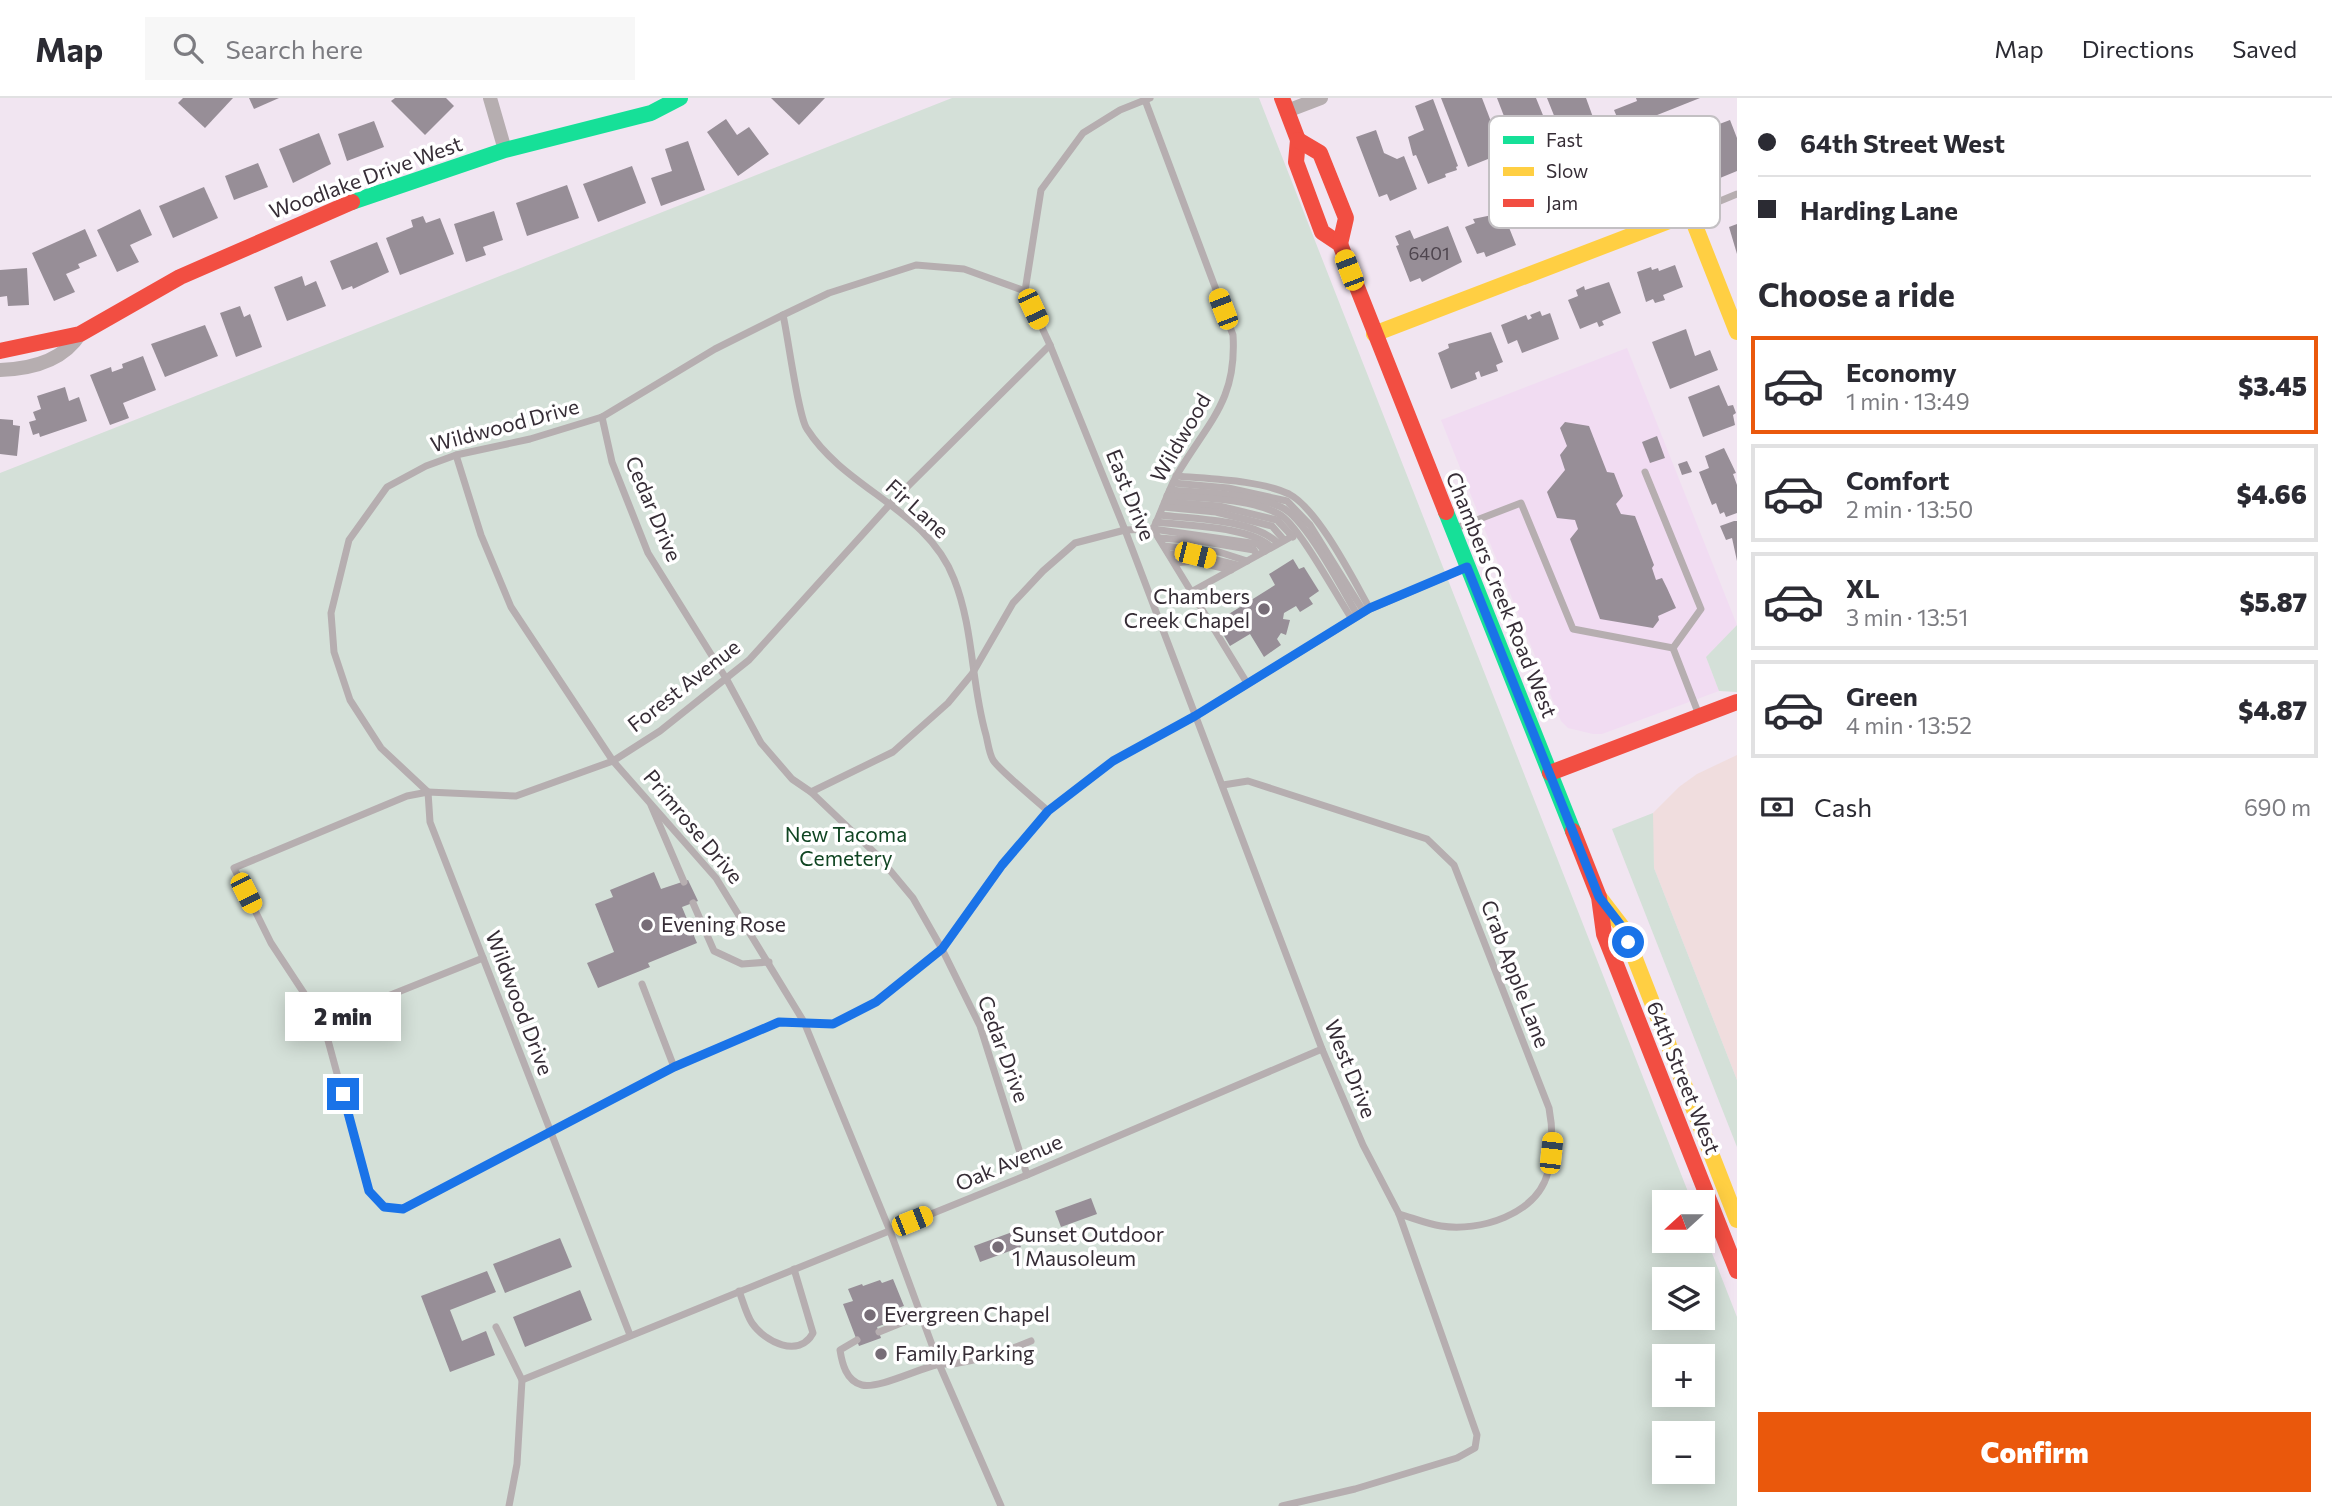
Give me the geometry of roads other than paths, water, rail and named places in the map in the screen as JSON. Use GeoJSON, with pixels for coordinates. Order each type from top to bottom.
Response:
{"type":"FeatureCollection","features":[{"type":"Feature","properties":{"kind":"street"},"geometry":{"type":"LineString","coordinates":[[490,98],[505,150]]}},
{"type":"Feature","properties":{"kind":"street","name":"Woodlake Drive West"},"geometry":{"type":"LineString","coordinates":[[0,351],[80,334],[180,277],[281,230],[402,183],[505,150],[651,113],[680,98]]}},
{"type":"Feature","properties":{"kind":"street"},"geometry":{"type":"LineString","coordinates":[[1284,104],[1321,98]]}},
{"type":"Feature","properties":{"kind":"street","name":"Chambers Creek Road West"},"geometry":{"type":"LineString","coordinates":[[1284,104],[1298,139],[1296,162],[1322,232],[1340,244]]}},
{"type":"Feature","properties":{"kind":"street","name":"Chambers Creek Road West"},"geometry":{"type":"LineString","coordinates":[[1298,139],[1320,153],[1346,218],[1340,244],[1549,773]]}},
{"type":"Feature","properties":{"kind":"street"},"geometry":{"type":"LineString","coordinates":[[1374,334],[1651,228]]}},
{"type":"Feature","properties":{"kind":"street"},"geometry":{"type":"LineString","coordinates":[[1696,228],[1737,332]]}},
{"type":"Feature","properties":{"kind":"street","name":"Woodlake Drive West"},"geometry":{"type":"LineString","coordinates":[[0,370],[38,365],[72,347],[80,334]]}},
{"type":"Feature","properties":{"kind":"street"},"geometry":{"type":"LineString","coordinates":[[1549,773],[1737,702]]}},
{"type":"Feature","properties":{"kind":"street","name":"64th Street West"},"geometry":{"type":"LineString","coordinates":[[1549,773],[1599,897],[1604,934],[1737,1271]]}},
{"type":"Feature","properties":{"kind":"street","name":"64th Street West"},"geometry":{"type":"LineString","coordinates":[[1599,897],[1623,928],[1737,1220]]}},
{"type":"Feature","properties":{"kind":"lane"},"geometry":{"type":"LineString","coordinates":[[1025,291],[1041,190],[1083,133],[1119,110],[1147,99]]}},
{"type":"Feature","properties":{"kind":"lane","name":"Wildwood"},"geometry":{"type":"LineString","coordinates":[[1147,99],[1233,335],[1235,363],[1226,397],[1165,502]]}},
{"type":"Feature","properties":{"kind":"lane"},"geometry":{"type":"LineString","coordinates":[[1720,201],[1737,194]]}},
{"type":"Feature","properties":{"kind":"lane","name":"Wildwood Drive"},"geometry":{"type":"LineString","coordinates":[[630,1335],[430,822],[428,792],[381,748],[350,700],[334,652],[331,613],[349,540],[387,487],[426,466],[456,455],[530,439],[602,417],[715,349],[829,293],[916,265],[964,269],[1025,291]]}},
{"type":"Feature","properties":{"kind":"lane","name":"East Drive"},"geometry":{"type":"LineString","coordinates":[[1025,291],[1051,345],[1195,716]]}},
{"type":"Feature","properties":{"kind":"lane","name":"Fir Lane"},"geometry":{"type":"LineString","coordinates":[[783,315],[805,427],[842,470],[891,503],[936,545],[954,579],[970,639],[978,708],[993,762],[1048,811]]}},
{"type":"Feature","properties":{"kind":"lane","name":"Forest Avenue"},"geometry":{"type":"LineString","coordinates":[[323,1022],[271,943],[234,868],[407,796],[428,792],[516,796],[613,761],[660,731],[749,660],[891,503],[1051,345]]}},
{"type":"Feature","properties":{"kind":"lane","name":"Cedar Drive"},"geometry":{"type":"LineString","coordinates":[[602,417],[612,462],[648,553],[727,680],[761,743],[792,779],[811,792],[894,874],[914,898],[980,1026],[1027,1175]]}},
{"type":"Feature","properties":{"kind":"lane","name":"Primrose Drive"},"geometry":{"type":"LineString","coordinates":[[456,455],[481,535],[511,607],[613,761],[716,878],[804,1022],[890,1231],[939,1364],[1001,1506]]}},
{"type":"Feature","properties":{"kind":"lane"},"geometry":{"type":"LineString","coordinates":[[1646,472],[1701,609],[1674,648]]}},
{"type":"Feature","properties":{"kind":"lane"},"geometry":{"type":"LineString","coordinates":[[811,792],[893,752],[948,703],[972,674],[1013,603],[1043,571],[1075,543],[1125,530],[1165,502],[1240,482],[1290,494],[1315,518],[1361,614]]}},
{"type":"Feature","properties":{"kind":"lane"},"geometry":{"type":"LineString","coordinates":[[1165,502],[1235,495],[1283,508],[1306,531],[1361,614]]}},
{"type":"Feature","properties":{"kind":"lane"},"geometry":{"type":"LineString","coordinates":[[1165,502],[1159,538],[1247,683]]}},
{"type":"Feature","properties":{"kind":"lane"},"geometry":{"type":"LineString","coordinates":[[1165,502],[1247,542],[1282,543]]}},
{"type":"Feature","properties":{"kind":"lane"},"geometry":{"type":"LineString","coordinates":[[1165,502],[1267,533],[1282,543],[1361,614]]}},
{"type":"Feature","properties":{"kind":"lane"},"geometry":{"type":"LineString","coordinates":[[1165,502],[1219,506],[1277,520],[1282,543]]}},
{"type":"Feature","properties":{"kind":"lane"},"geometry":{"type":"LineString","coordinates":[[1452,530],[1521,503],[1573,629],[1674,648]]}},
{"type":"Feature","properties":{"kind":"lane"},"geometry":{"type":"LineString","coordinates":[[1159,538],[1221,544],[1254,550],[1257,555]]}},
{"type":"Feature","properties":{"kind":"lane"},"geometry":{"type":"LineString","coordinates":[[1191,592],[1282,543]]}},
{"type":"Feature","properties":{"kind":"lane"},"geometry":{"type":"LineString","coordinates":[[1164,546],[1219,552],[1247,561]]}},
{"type":"Feature","properties":{"kind":"lane"},"geometry":{"type":"LineString","coordinates":[[1169,554],[1195,555],[1234,567]]}},
{"type":"Feature","properties":{"kind":"lane"},"geometry":{"type":"LineString","coordinates":[[1175,563],[1193,561],[1234,567]]}},
{"type":"Feature","properties":{"kind":"lane"},"geometry":{"type":"LineString","coordinates":[[483,958],[323,1022],[369,1191],[384,1207],[403,1209],[674,1067],[779,1022],[833,1024],[876,1002],[942,949],[1002,865],[1048,811],[1113,761],[1195,716],[1361,614],[1467,567]]}},
{"type":"Feature","properties":{"kind":"lane"},"geometry":{"type":"LineString","coordinates":[[1674,648],[1699,715]]}},
{"type":"Feature","properties":{"kind":"lane","name":"West Drive"},"geometry":{"type":"LineString","coordinates":[[1195,716],[1322,1049],[1363,1145],[1399,1214],[1476,1435],[1475,1448],[1457,1458],[1354,1489],[1282,1506]]}},
{"type":"Feature","properties":{"kind":"lane","name":"Crab Apple Lane"},"geometry":{"type":"LineString","coordinates":[[1223,785],[1248,781],[1427,839],[1454,865],[1549,1108],[1553,1130],[1548,1174],[1538,1191],[1523,1207],[1478,1227],[1441,1226],[1399,1214]]}},
{"type":"Feature","properties":{"kind":"lane"},"geometry":{"type":"LineString","coordinates":[[648,798],[684,882]]}},
{"type":"Feature","properties":{"kind":"lane"},"geometry":{"type":"LineString","coordinates":[[693,903],[714,951],[741,964],[769,962]]}},
{"type":"Feature","properties":{"kind":"lane"},"geometry":{"type":"LineString","coordinates":[[642,984],[674,1067]]}},
{"type":"Feature","properties":{"kind":"lane","name":"Oak Avenue"},"geometry":{"type":"LineString","coordinates":[[522,1380],[1027,1175],[1322,1049]]}},
{"type":"Feature","properties":{"kind":"lane"},"geometry":{"type":"LineString","coordinates":[[739,1291],[752,1323],[764,1335],[775,1343],[798,1345],[809,1340],[813,1333],[794,1269]]}},
{"type":"Feature","properties":{"kind":"lane"},"geometry":{"type":"LineString","coordinates":[[879,1332],[921,1315]]}},
{"type":"Feature","properties":{"kind":"lane"},"geometry":{"type":"LineString","coordinates":[[496,1327],[522,1380],[517,1464],[509,1506]]}},
{"type":"Feature","properties":{"kind":"lane"},"geometry":{"type":"LineString","coordinates":[[857,1340],[840,1350],[848,1376],[861,1385],[873,1384],[939,1364],[955,1364],[1003,1353],[1031,1341]]}},
{"type":"Feature","properties":{"kind":"place","name":"Chambers Creek Chapel"},"geometry":{"type":"Point","coordinates":[1264,609]}},
{"type":"Feature","properties":{"kind":"place","name":"Evening Rose"},"geometry":{"type":"Point","coordinates":[647,925]}},
{"type":"Feature","properties":{"kind":"place","name":"Sunset Outdoor 1 Mausoleum"},"geometry":{"type":"Point","coordinates":[998,1247]}},
{"type":"Feature","properties":{"kind":"place","name":"Evergreen Chapel"},"geometry":{"type":"Point","coordinates":[870,1315]}},
{"type":"Feature","properties":{"kind":"place","name":"Family Parking"},"geometry":{"type":"Point","coordinates":[881,1354]}},
{"type":"Feature","properties":{"kind":"park label","name":"New Tacoma Cemetery"},"geometry":{"type":"Point","coordinates":[846,847]}}]}
